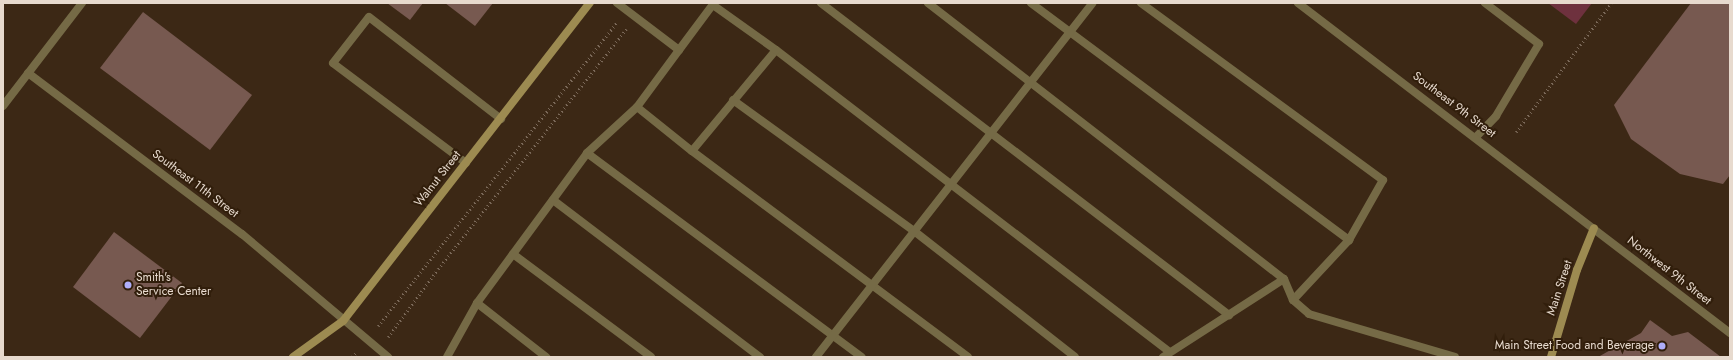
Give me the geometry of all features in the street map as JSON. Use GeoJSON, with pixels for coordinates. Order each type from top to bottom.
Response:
{"type":"FeatureCollection","features":[{"type":"Feature","properties":{"kind":"main road","name":"Walnut Street"},"geometry":{"type":"LineString","coordinates":[[293,357],[343,321],[590,3]]}},
{"type":"Feature","properties":{"kind":"main road","name":"Main Street"},"geometry":{"type":"LineString","coordinates":[[1551,357],[1577,270],[1594,228]]}},
{"type":"Feature","properties":{"kind":"street"},"geometry":{"type":"LineString","coordinates":[[3,106],[82,3]]}},
{"type":"Feature","properties":{"kind":"street"},"geometry":{"type":"LineString","coordinates":[[617,3],[679,50]]}},
{"type":"Feature","properties":{"kind":"street"},"geometry":{"type":"LineString","coordinates":[[821,3],[1229,315]]}},
{"type":"Feature","properties":{"kind":"street"},"geometry":{"type":"LineString","coordinates":[[928,3],[1284,279],[1293,300],[1309,314],[1455,357]]}},
{"type":"Feature","properties":{"kind":"street"},"geometry":{"type":"LineString","coordinates":[[1031,3],[1349,240]]}},
{"type":"Feature","properties":{"kind":"street"},"geometry":{"type":"LineString","coordinates":[[816,357],[914,231],[953,185],[1093,3]]}},
{"type":"Feature","properties":{"kind":"street"},"geometry":{"type":"LineString","coordinates":[[1141,3],[1384,180],[1349,240],[1293,300]]}},
{"type":"Feature","properties":{"kind":"street","name":"Southeast 9th Street"},"geometry":{"type":"LineString","coordinates":[[1298,3],[1594,228]]}},
{"type":"Feature","properties":{"kind":"street"},"geometry":{"type":"LineString","coordinates":[[1476,137],[1496,116],[1540,44],[1485,3]]}},
{"type":"Feature","properties":{"kind":"street"},"geometry":{"type":"LineString","coordinates":[[447,357],[477,304],[587,153],[638,107],[714,4],[953,185],[1167,355],[1284,279]]}},
{"type":"Feature","properties":{"kind":"street"},"geometry":{"type":"LineString","coordinates":[[466,163],[333,63],[369,17],[500,119]]}},
{"type":"Feature","properties":{"kind":"street"},"geometry":{"type":"LineString","coordinates":[[692,151],[776,50]]}},
{"type":"Feature","properties":{"kind":"street","name":"Southeast 11th Street"},"geometry":{"type":"LineString","coordinates":[[28,73],[242,234],[343,321],[388,357]]}},
{"type":"Feature","properties":{"kind":"street"},"geometry":{"type":"LineString","coordinates":[[733,100],[914,231],[1075,357]]}},
{"type":"Feature","properties":{"kind":"street"},"geometry":{"type":"LineString","coordinates":[[638,107],[692,151],[968,357]]}},
{"type":"Feature","properties":{"kind":"street"},"geometry":{"type":"LineString","coordinates":[[587,153],[862,357]]}},
{"type":"Feature","properties":{"kind":"street"},"geometry":{"type":"LineString","coordinates":[[552,200],[760,357]]}},
{"type":"Feature","properties":{"kind":"street","name":"Northwest 9th Street"},"geometry":{"type":"LineString","coordinates":[[1594,228],[1730,333]]}},
{"type":"Feature","properties":{"kind":"street"},"geometry":{"type":"LineString","coordinates":[[514,254],[652,357]]}},
{"type":"Feature","properties":{"kind":"street"},"geometry":{"type":"LineString","coordinates":[[477,304],[546,357]]}},
{"type":"Feature","properties":{"kind":"path"},"geometry":{"type":"LineString","coordinates":[[1516,132],[1611,3]]}},
{"type":"Feature","properties":{"kind":"path"},"geometry":{"type":"LineString","coordinates":[[352,357],[627,10]]}},
{"type":"Feature","properties":{"kind":"path"},"geometry":{"type":"LineString","coordinates":[[378,349],[438,268],[636,17]]}},
{"type":"Feature","properties":{"kind":"shaded area"},"geometry":{"type":"Polygon","coordinates":[[[1548,3],[1592,3],[1576,24],[1548,3]]]}},
{"type":"Feature","properties":{"kind":"building"},"geometry":{"type":"Polygon","coordinates":[[[387,3],[423,3],[410,20],[387,3]]]}},
{"type":"Feature","properties":{"kind":"building"},"geometry":{"type":"Polygon","coordinates":[[[445,3],[493,3],[475,26],[445,3]]]}},
{"type":"Feature","properties":{"kind":"building"},"geometry":{"type":"Polygon","coordinates":[[[1691,3],[1730,3],[1730,175],[1723,184],[1680,174],[1631,139],[1614,105],[1691,3]]]}},
{"type":"Feature","properties":{"kind":"building"},"geometry":{"type":"Polygon","coordinates":[[[143,12],[252,95],[210,150],[100,68],[143,12]]]}},
{"type":"Feature","properties":{"kind":"building","name":"Smith's Service Center"},"geometry":{"type":"Polygon","coordinates":[[[114,232],[182,283],[140,338],[73,287],[114,232]]]}},
{"type":"Feature","properties":{"kind":"building","name":"Main Street Food and Beverage"},"geometry":{"type":"Polygon","coordinates":[[[1650,320],[1672,336],[1688,332],[1721,357],[1598,357],[1641,333],[1650,320]]]}},
{"type":"Feature","properties":{"kind":"place","name":"Smith's Service Center"},"geometry":{"type":"Point","coordinates":[128,285]}},
{"type":"Feature","properties":{"kind":"place","name":"Main Street Food and Beverage"},"geometry":{"type":"Point","coordinates":[1662,346]}}]}
